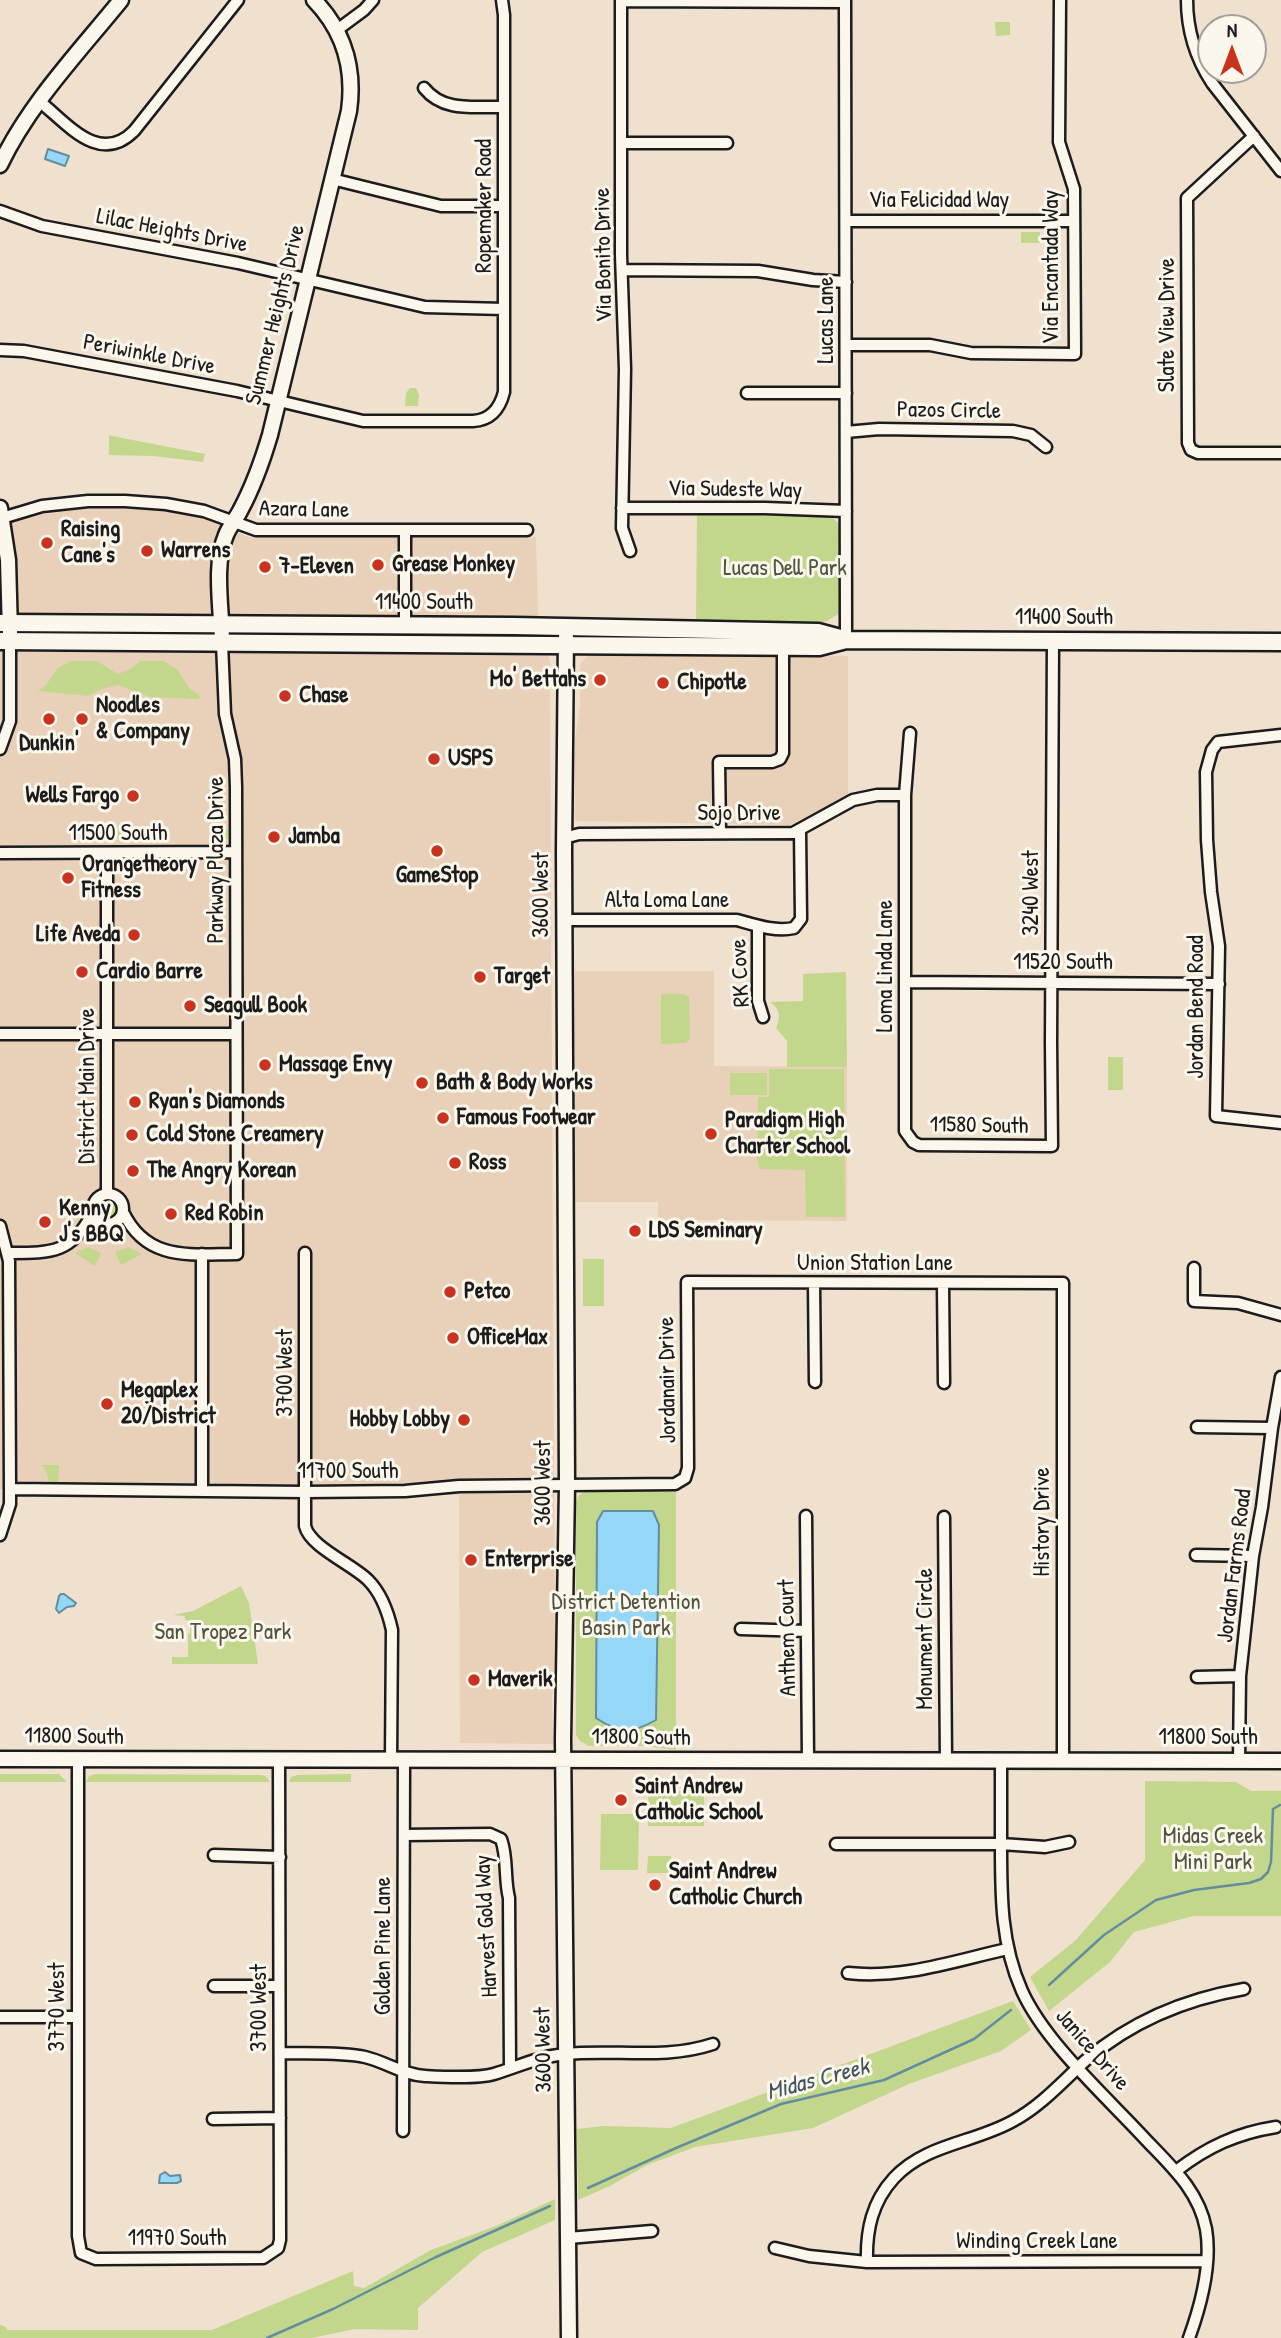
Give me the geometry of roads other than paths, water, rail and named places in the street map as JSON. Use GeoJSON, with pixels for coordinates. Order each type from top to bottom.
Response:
{"type":"FeatureCollection","features":[{"type":"Feature","properties":{"kind":"main road"},"geometry":{"type":"LineString","coordinates":[[0,165],[15,137],[40,101],[121,0]]}},
{"type":"Feature","properties":{"kind":"main road","name":"Summer Heights Drive"},"geometry":{"type":"LineString","coordinates":[[222,643],[221,555],[226,535],[265,454],[349,111],[351,87],[346,52],[337,30],[314,0]]}},
{"type":"Feature","properties":{"kind":"main road"},"geometry":{"type":"LineString","coordinates":[[1,513],[8,560],[5,641]]}},
{"type":"Feature","properties":{"kind":"main road","name":"11400 South"},"geometry":{"type":"LineString","coordinates":[[5,623],[514,626],[818,632],[846,640]]}},
{"type":"Feature","properties":{"kind":"main road"},"geometry":{"type":"LineString","coordinates":[[326,644],[339,635],[403,633],[405,626]]}},
{"type":"Feature","properties":{"kind":"main road"},"geometry":{"type":"LineString","coordinates":[[406,644],[408,638],[420,633],[473,633],[514,626]]}},
{"type":"Feature","properties":{"kind":"main road","name":"3600 West"},"geometry":{"type":"LineString","coordinates":[[566,627],[564,920],[567,1485],[563,1759],[569,2338]]}},
{"type":"Feature","properties":{"kind":"main road","name":"11400 South"},"geometry":{"type":"LineString","coordinates":[[5,641],[783,646],[819,646],[846,640],[1281,642]]}},
{"type":"Feature","properties":{"kind":"main road","name":"11800 South"},"geometry":{"type":"LineString","coordinates":[[0,1759],[1281,1761]]}},
{"type":"Feature","properties":{"kind":"street"},"geometry":{"type":"LineString","coordinates":[[40,101],[92,142],[104,145],[119,142],[134,131],[238,0]]}},
{"type":"Feature","properties":{"kind":"street"},"geometry":{"type":"LineString","coordinates":[[337,30],[373,0]]}},
{"type":"Feature","properties":{"kind":"street","name":"Ropemaker Road"},"geometry":{"type":"LineString","coordinates":[[496,411],[504,392],[502,0]]}},
{"type":"Feature","properties":{"kind":"street","name":"Via Encantada Way"},"geometry":{"type":"LineString","coordinates":[[846,345],[930,345],[971,353],[1074,354],[1073,184],[1059,148],[1060,0]]}},
{"type":"Feature","properties":{"kind":"street"},"geometry":{"type":"LineString","coordinates":[[1187,0],[1191,37],[1202,68],[1281,171]]}},
{"type":"Feature","properties":{"kind":"street"},"geometry":{"type":"LineString","coordinates":[[621,1],[845,1]]}},
{"type":"Feature","properties":{"kind":"street","name":"Via Bonito Drive"},"geometry":{"type":"LineString","coordinates":[[621,1],[625,355],[622,508],[623,531],[630,551]]}},
{"type":"Feature","properties":{"kind":"street","name":"Lucas Lane"},"geometry":{"type":"LineString","coordinates":[[845,1],[846,640]]}},
{"type":"Feature","properties":{"kind":"street"},"geometry":{"type":"LineString","coordinates":[[424,88],[437,101],[449,105],[504,107]]}},
{"type":"Feature","properties":{"kind":"street","name":"Slate View Drive"},"geometry":{"type":"LineString","coordinates":[[1254,136],[1187,198],[1188,443],[1191,450],[1198,453],[1281,453]]}},
{"type":"Feature","properties":{"kind":"street"},"geometry":{"type":"LineString","coordinates":[[621,143],[727,143]]}},
{"type":"Feature","properties":{"kind":"street"},"geometry":{"type":"LineString","coordinates":[[332,179],[441,206],[504,206]]}},
{"type":"Feature","properties":{"kind":"street","name":"Lilac Heights Drive"},"geometry":{"type":"LineString","coordinates":[[0,211],[46,227],[229,261],[431,308],[504,309]]}},
{"type":"Feature","properties":{"kind":"street","name":"Via Felicidad Way"},"geometry":{"type":"LineString","coordinates":[[846,220],[1074,220]]}},
{"type":"Feature","properties":{"kind":"street"},"geometry":{"type":"LineString","coordinates":[[622,270],[758,271],[821,281],[846,282]]}},
{"type":"Feature","properties":{"kind":"street","name":"Periwinkle Drive"},"geometry":{"type":"LineString","coordinates":[[0,350],[23,351],[126,370],[369,422],[476,421],[496,411]]}},
{"type":"Feature","properties":{"kind":"street"},"geometry":{"type":"LineString","coordinates":[[747,393],[846,393]]}},
{"type":"Feature","properties":{"kind":"street","name":"Pazos Circle"},"geometry":{"type":"LineString","coordinates":[[846,432],[878,429],[1013,431],[1031,435],[1046,447]]}},
{"type":"Feature","properties":{"kind":"street","name":"Azara Lane"},"geometry":{"type":"LineString","coordinates":[[1,513],[52,505],[125,501],[194,509],[250,529],[264,531],[527,530]]}},
{"type":"Feature","properties":{"kind":"street","name":"Via Sudeste Way"},"geometry":{"type":"LineString","coordinates":[[622,508],[846,511]]}},
{"type":"Feature","properties":{"kind":"street"},"geometry":{"type":"LineString","coordinates":[[405,530],[405,626]]}},
{"type":"Feature","properties":{"kind":"street"},"geometry":{"type":"LineString","coordinates":[[0,749],[10,721],[5,641]]}},
{"type":"Feature","properties":{"kind":"street","name":"3240 West"},"geometry":{"type":"LineString","coordinates":[[1052,1146],[1053,641]]}},
{"type":"Feature","properties":{"kind":"street","name":"Parkway Plaza Drive"},"geometry":{"type":"LineString","coordinates":[[108,1224],[135,1233],[152,1246],[163,1250],[237,1254],[235,759],[225,714],[222,643]]}},
{"type":"Feature","properties":{"kind":"street"},"geometry":{"type":"LineString","coordinates":[[720,833],[719,762],[772,762],[780,759],[783,753],[783,646]]}},
{"type":"Feature","properties":{"kind":"street","name":"Loma Linda Lane"},"geometry":{"type":"LineString","coordinates":[[908,1137],[904,1122],[905,795],[910,733]]}},
{"type":"Feature","properties":{"kind":"street","name":"Jordan Bend Road"},"geometry":{"type":"LineString","coordinates":[[1281,735],[1218,742],[1212,750],[1206,772],[1207,840],[1219,946],[1216,1116],[1281,1123]]}},
{"type":"Feature","properties":{"kind":"street","name":"Sojo Drive"},"geometry":{"type":"LineString","coordinates":[[564,838],[579,834],[787,833],[800,830],[853,800],[877,795],[905,795]]}},
{"type":"Feature","properties":{"kind":"street","name":"Alta Loma Lane"},"geometry":{"type":"LineString","coordinates":[[564,920],[737,920],[758,926],[794,929],[799,923],[800,830]]}},
{"type":"Feature","properties":{"kind":"street","name":"11500 South"},"geometry":{"type":"LineString","coordinates":[[0,853],[236,852]]}},
{"type":"Feature","properties":{"kind":"street","name":"District Main Drive"},"geometry":{"type":"LineString","coordinates":[[107,853],[107,1193]]}},
{"type":"Feature","properties":{"kind":"street","name":"RK Cove"},"geometry":{"type":"LineString","coordinates":[[758,926],[758,1001],[763,1017]]}},
{"type":"Feature","properties":{"kind":"street","name":"11520 South"},"geometry":{"type":"LineString","coordinates":[[906,982],[1219,984]]}},
{"type":"Feature","properties":{"kind":"street"},"geometry":{"type":"LineString","coordinates":[[0,1034],[236,1034]]}},
{"type":"Feature","properties":{"kind":"street","name":"11580 South"},"geometry":{"type":"LineString","coordinates":[[908,1137],[919,1145],[1052,1146]]}},
{"type":"Feature","properties":{"kind":"street"},"geometry":{"type":"LineString","coordinates":[[8,1253],[47,1252],[67,1245],[83,1231],[93,1212],[96,1199],[107,1193],[120,1199],[123,1212],[135,1233]]}},
{"type":"Feature","properties":{"kind":"street"},"geometry":{"type":"LineString","coordinates":[[93,1212],[97,1220],[108,1224]]}},
{"type":"Feature","properties":{"kind":"street"},"geometry":{"type":"LineString","coordinates":[[83,1231],[119,1220],[123,1212]]}},
{"type":"Feature","properties":{"kind":"street"},"geometry":{"type":"LineString","coordinates":[[0,1226],[8,1253],[10,1489],[8,1511],[0,1535]]}},
{"type":"Feature","properties":{"kind":"street","name":"3700 West"},"geometry":{"type":"LineString","coordinates":[[304,1253],[307,1534],[367,1579],[376,1590],[389,1617],[392,1630],[398,1760]]}},
{"type":"Feature","properties":{"kind":"street"},"geometry":{"type":"LineString","coordinates":[[202,1254],[202,1491]]}},
{"type":"Feature","properties":{"kind":"street"},"geometry":{"type":"LineString","coordinates":[[1194,1268],[1194,1301],[1238,1303],[1281,1315]]}},
{"type":"Feature","properties":{"kind":"street","name":"Union Station Lane"},"geometry":{"type":"LineString","coordinates":[[687,1282],[1063,1283]]}},
{"type":"Feature","properties":{"kind":"street","name":"Jordanair Drive"},"geometry":{"type":"LineString","coordinates":[[685,1478],[688,1468],[687,1282]]}},
{"type":"Feature","properties":{"kind":"street"},"geometry":{"type":"LineString","coordinates":[[814,1283],[815,1382]]}},
{"type":"Feature","properties":{"kind":"street","name":"History Drive"},"geometry":{"type":"LineString","coordinates":[[1063,1283],[1063,1760]]}},
{"type":"Feature","properties":{"kind":"street"},"geometry":{"type":"LineString","coordinates":[[943,1284],[944,1382]]}},
{"type":"Feature","properties":{"kind":"street","name":"Jordan Farms Road"},"geometry":{"type":"LineString","coordinates":[[1239,1761],[1240,1676],[1253,1556],[1281,1377]]}},
{"type":"Feature","properties":{"kind":"street"},"geometry":{"type":"LineString","coordinates":[[1197,1427],[1272,1428]]}},
{"type":"Feature","properties":{"kind":"street","name":"11700 South"},"geometry":{"type":"LineString","coordinates":[[10,1489],[405,1492],[459,1486],[675,1483],[685,1478]]}},
{"type":"Feature","properties":{"kind":"street","name":"Anthem Court"},"geometry":{"type":"LineString","coordinates":[[806,1516],[808,1760]]}},
{"type":"Feature","properties":{"kind":"street","name":"Monument Circle"},"geometry":{"type":"LineString","coordinates":[[944,1517],[946,1760]]}},
{"type":"Feature","properties":{"kind":"street"},"geometry":{"type":"LineString","coordinates":[[1196,1555],[1253,1556]]}},
{"type":"Feature","properties":{"kind":"street"},"geometry":{"type":"LineString","coordinates":[[741,1629],[807,1631]]}},
{"type":"Feature","properties":{"kind":"street"},"geometry":{"type":"LineString","coordinates":[[1197,1677],[1240,1676]]}},
{"type":"Feature","properties":{"kind":"street","name":"3770 West"},"geometry":{"type":"LineString","coordinates":[[78,1760],[78,2236],[81,2253]]}},
{"type":"Feature","properties":{"kind":"street","name":"Golden Pine Lane"},"geometry":{"type":"LineString","coordinates":[[398,1760],[404,1835],[403,2131]]}},
{"type":"Feature","properties":{"kind":"street","name":"3700 West"},"geometry":{"type":"LineString","coordinates":[[273,2253],[281,2240],[279,1761]]}},
{"type":"Feature","properties":{"kind":"street","name":"Janice Drive"},"geometry":{"type":"LineString","coordinates":[[1001,1761],[1002,1917],[1007,1949],[1031,2008],[1051,2036],[1187,2183],[1201,2211],[1208,2243],[1207,2261],[1189,2338]]}},
{"type":"Feature","properties":{"kind":"street","name":"Harvest Gold Way"},"geometry":{"type":"LineString","coordinates":[[404,1835],[490,1835],[501,1839],[505,1849],[509,1898],[510,2068]]}},
{"type":"Feature","properties":{"kind":"street"},"geometry":{"type":"LineString","coordinates":[[836,1844],[1001,1844],[1045,1847],[1069,1842]]}},
{"type":"Feature","properties":{"kind":"street"},"geometry":{"type":"LineString","coordinates":[[214,1855],[279,1857]]}},
{"type":"Feature","properties":{"kind":"street"},"geometry":{"type":"LineString","coordinates":[[848,1973],[905,1974],[1007,1949]]}},
{"type":"Feature","properties":{"kind":"street"},"geometry":{"type":"LineString","coordinates":[[214,1986],[279,1986]]}},
{"type":"Feature","properties":{"kind":"street"},"geometry":{"type":"LineString","coordinates":[[867,2262],[867,2238],[874,2210],[899,2172],[931,2152],[1001,2127],[1020,2117],[1038,2106],[1111,2040],[1161,2012],[1205,1997],[1244,1989]]}},
{"type":"Feature","properties":{"kind":"street"},"geometry":{"type":"LineString","coordinates":[[0,2017],[77,2017]]}},
{"type":"Feature","properties":{"kind":"street"},"geometry":{"type":"LineString","coordinates":[[280,2053],[361,2056],[388,2064],[403,2072],[423,2076],[478,2076],[491,2075],[533,2059],[567,2053],[681,2052],[713,2044]]}},
{"type":"Feature","properties":{"kind":"street"},"geometry":{"type":"LineString","coordinates":[[213,2119],[280,2118]]}},
{"type":"Feature","properties":{"kind":"street"},"geometry":{"type":"LineString","coordinates":[[1176,2171],[1200,2153],[1226,2139],[1254,2130],[1276,2127]]}},
{"type":"Feature","properties":{"kind":"street"},"geometry":{"type":"LineString","coordinates":[[568,2238],[652,2231]]}},
{"type":"Feature","properties":{"kind":"street","name":"Winding Creek Lane"},"geometry":{"type":"LineString","coordinates":[[775,2248],[809,2256],[867,2262],[1207,2261]]}},
{"type":"Feature","properties":{"kind":"street","name":"11970 South"},"geometry":{"type":"LineString","coordinates":[[81,2253],[96,2259],[110,2259],[263,2258],[273,2253]]}},
{"type":"Feature","properties":{"kind":"water"},"geometry":{"type":"Polygon","coordinates":[[[48,149],[69,156],[65,166],[45,159],[48,149]]]}},
{"type":"Feature","properties":{"kind":"water"},"geometry":{"type":"Polygon","coordinates":[[[603,1511],[653,1511],[659,1525],[656,1720],[632,1730],[612,1727],[596,1718],[597,1522],[603,1511]]]}},
{"type":"Feature","properties":{"kind":"water"},"geometry":{"type":"Polygon","coordinates":[[[61,1594],[76,1603],[59,1613],[56,1609],[61,1594]]]}},
{"type":"Feature","properties":{"kind":"water"},"geometry":{"type":"Polygon","coordinates":[[[165,2172],[170,2176],[180,2175],[181,2181],[159,2183],[160,2175],[165,2172]]]}},
{"type":"Feature","properties":{"kind":"waterway","name":"Midas Creek"},"geometry":{"type":"LineString","coordinates":[[1049,1985],[1104,1935],[1156,1900],[1194,1890],[1261,1879],[1268,1872],[1271,1862],[1273,1809],[1280,1805]]}},
{"type":"Feature","properties":{"kind":"waterway","name":"Midas Creek"},"geometry":{"type":"LineString","coordinates":[[588,2188],[781,2104],[884,2080],[974,2039],[1011,2010]]}},
{"type":"Feature","properties":{"kind":"waterway","name":"Midas Creek"},"geometry":{"type":"LineString","coordinates":[[267,2338],[550,2206]]}},
{"type":"Feature","properties":{"kind":"place","name":"Raising Cane's"},"geometry":{"type":"Point","coordinates":[47,543]}},
{"type":"Feature","properties":{"kind":"place","name":"Warrens"},"geometry":{"type":"Point","coordinates":[147,551]}},
{"type":"Feature","properties":{"kind":"place","name":"Grease Monkey"},"geometry":{"type":"Point","coordinates":[378,565]}},
{"type":"Feature","properties":{"kind":"place","name":"7-Eleven"},"geometry":{"type":"Point","coordinates":[265,567]}},
{"type":"Feature","properties":{"kind":"place","name":"Mo' Bettahs"},"geometry":{"type":"Point","coordinates":[600,680]}},
{"type":"Feature","properties":{"kind":"place","name":"Chipotle"},"geometry":{"type":"Point","coordinates":[663,683]}},
{"type":"Feature","properties":{"kind":"place","name":"Chase"},"geometry":{"type":"Point","coordinates":[285,696]}},
{"type":"Feature","properties":{"kind":"place","name":"Dunkin'"},"geometry":{"type":"Point","coordinates":[49,719]}},
{"type":"Feature","properties":{"kind":"place","name":"Noodles & Company"},"geometry":{"type":"Point","coordinates":[82,719]}},
{"type":"Feature","properties":{"kind":"place","name":"USPS"},"geometry":{"type":"Point","coordinates":[434,759]}},
{"type":"Feature","properties":{"kind":"place","name":"Wells Fargo"},"geometry":{"type":"Point","coordinates":[133,796]}},
{"type":"Feature","properties":{"kind":"place","name":"Jamba"},"geometry":{"type":"Point","coordinates":[274,837]}},
{"type":"Feature","properties":{"kind":"place","name":"GameStop"},"geometry":{"type":"Point","coordinates":[437,851]}},
{"type":"Feature","properties":{"kind":"place","name":"Orangetheory Fitness"},"geometry":{"type":"Point","coordinates":[68,878]}},
{"type":"Feature","properties":{"kind":"place","name":"Life Aveda"},"geometry":{"type":"Point","coordinates":[134,935]}},
{"type":"Feature","properties":{"kind":"place","name":"Cardio Barre"},"geometry":{"type":"Point","coordinates":[82,972]}},
{"type":"Feature","properties":{"kind":"place","name":"Target"},"geometry":{"type":"Point","coordinates":[480,977]}},
{"type":"Feature","properties":{"kind":"place","name":"Seagull Book"},"geometry":{"type":"Point","coordinates":[190,1006]}},
{"type":"Feature","properties":{"kind":"place","name":"Massage Envy"},"geometry":{"type":"Point","coordinates":[265,1065]}},
{"type":"Feature","properties":{"kind":"place","name":"Bath & Body Works"},"geometry":{"type":"Point","coordinates":[422,1083]}},
{"type":"Feature","properties":{"kind":"place","name":"Ryan's Diamonds"},"geometry":{"type":"Point","coordinates":[135,1102]}},
{"type":"Feature","properties":{"kind":"place","name":"Famous Footwear"},"geometry":{"type":"Point","coordinates":[443,1118]}},
{"type":"Feature","properties":{"kind":"place","name":"Paradigm High Charter School"},"geometry":{"type":"Point","coordinates":[711,1134]}},
{"type":"Feature","properties":{"kind":"place","name":"Cold Stone Creamery"},"geometry":{"type":"Point","coordinates":[132,1135]}},
{"type":"Feature","properties":{"kind":"place","name":"Ross"},"geometry":{"type":"Point","coordinates":[455,1163]}},
{"type":"Feature","properties":{"kind":"place","name":"The Angry Korean"},"geometry":{"type":"Point","coordinates":[133,1171]}},
{"type":"Feature","properties":{"kind":"place","name":"Red Robin"},"geometry":{"type":"Point","coordinates":[171,1214]}},
{"type":"Feature","properties":{"kind":"place","name":"Kenny J's BBQ"},"geometry":{"type":"Point","coordinates":[45,1222]}},
{"type":"Feature","properties":{"kind":"place","name":"LDS Seminary"},"geometry":{"type":"Point","coordinates":[635,1231]}},
{"type":"Feature","properties":{"kind":"place","name":"Petco"},"geometry":{"type":"Point","coordinates":[450,1292]}},
{"type":"Feature","properties":{"kind":"place","name":"OfficeMax"},"geometry":{"type":"Point","coordinates":[453,1338]}},
{"type":"Feature","properties":{"kind":"place","name":"Megaplex 20/District"},"geometry":{"type":"Point","coordinates":[107,1404]}},
{"type":"Feature","properties":{"kind":"place","name":"Hobby Lobby"},"geometry":{"type":"Point","coordinates":[464,1420]}},
{"type":"Feature","properties":{"kind":"place","name":"Enterprise"},"geometry":{"type":"Point","coordinates":[471,1560]}},
{"type":"Feature","properties":{"kind":"place","name":"Maverik"},"geometry":{"type":"Point","coordinates":[474,1680]}},
{"type":"Feature","properties":{"kind":"place","name":"Saint Andrew Catholic School"},"geometry":{"type":"Point","coordinates":[621,1800]}},
{"type":"Feature","properties":{"kind":"place","name":"Saint Andrew Catholic Church"},"geometry":{"type":"Point","coordinates":[655,1885]}},
{"type":"Feature","properties":{"kind":"park label","name":"Lucas Dell Park"},"geometry":{"type":"Point","coordinates":[785,569]}},
{"type":"Feature","properties":{"kind":"park label","name":"District Detention Basin Park"},"geometry":{"type":"Point","coordinates":[626,1616]}},
{"type":"Feature","properties":{"kind":"park label","name":"San Tropez Park"},"geometry":{"type":"Point","coordinates":[223,1633]}},
{"type":"Feature","properties":{"kind":"park label","name":"Midas Creek Mini Park"},"geometry":{"type":"Point","coordinates":[1213,1850]}}]}
